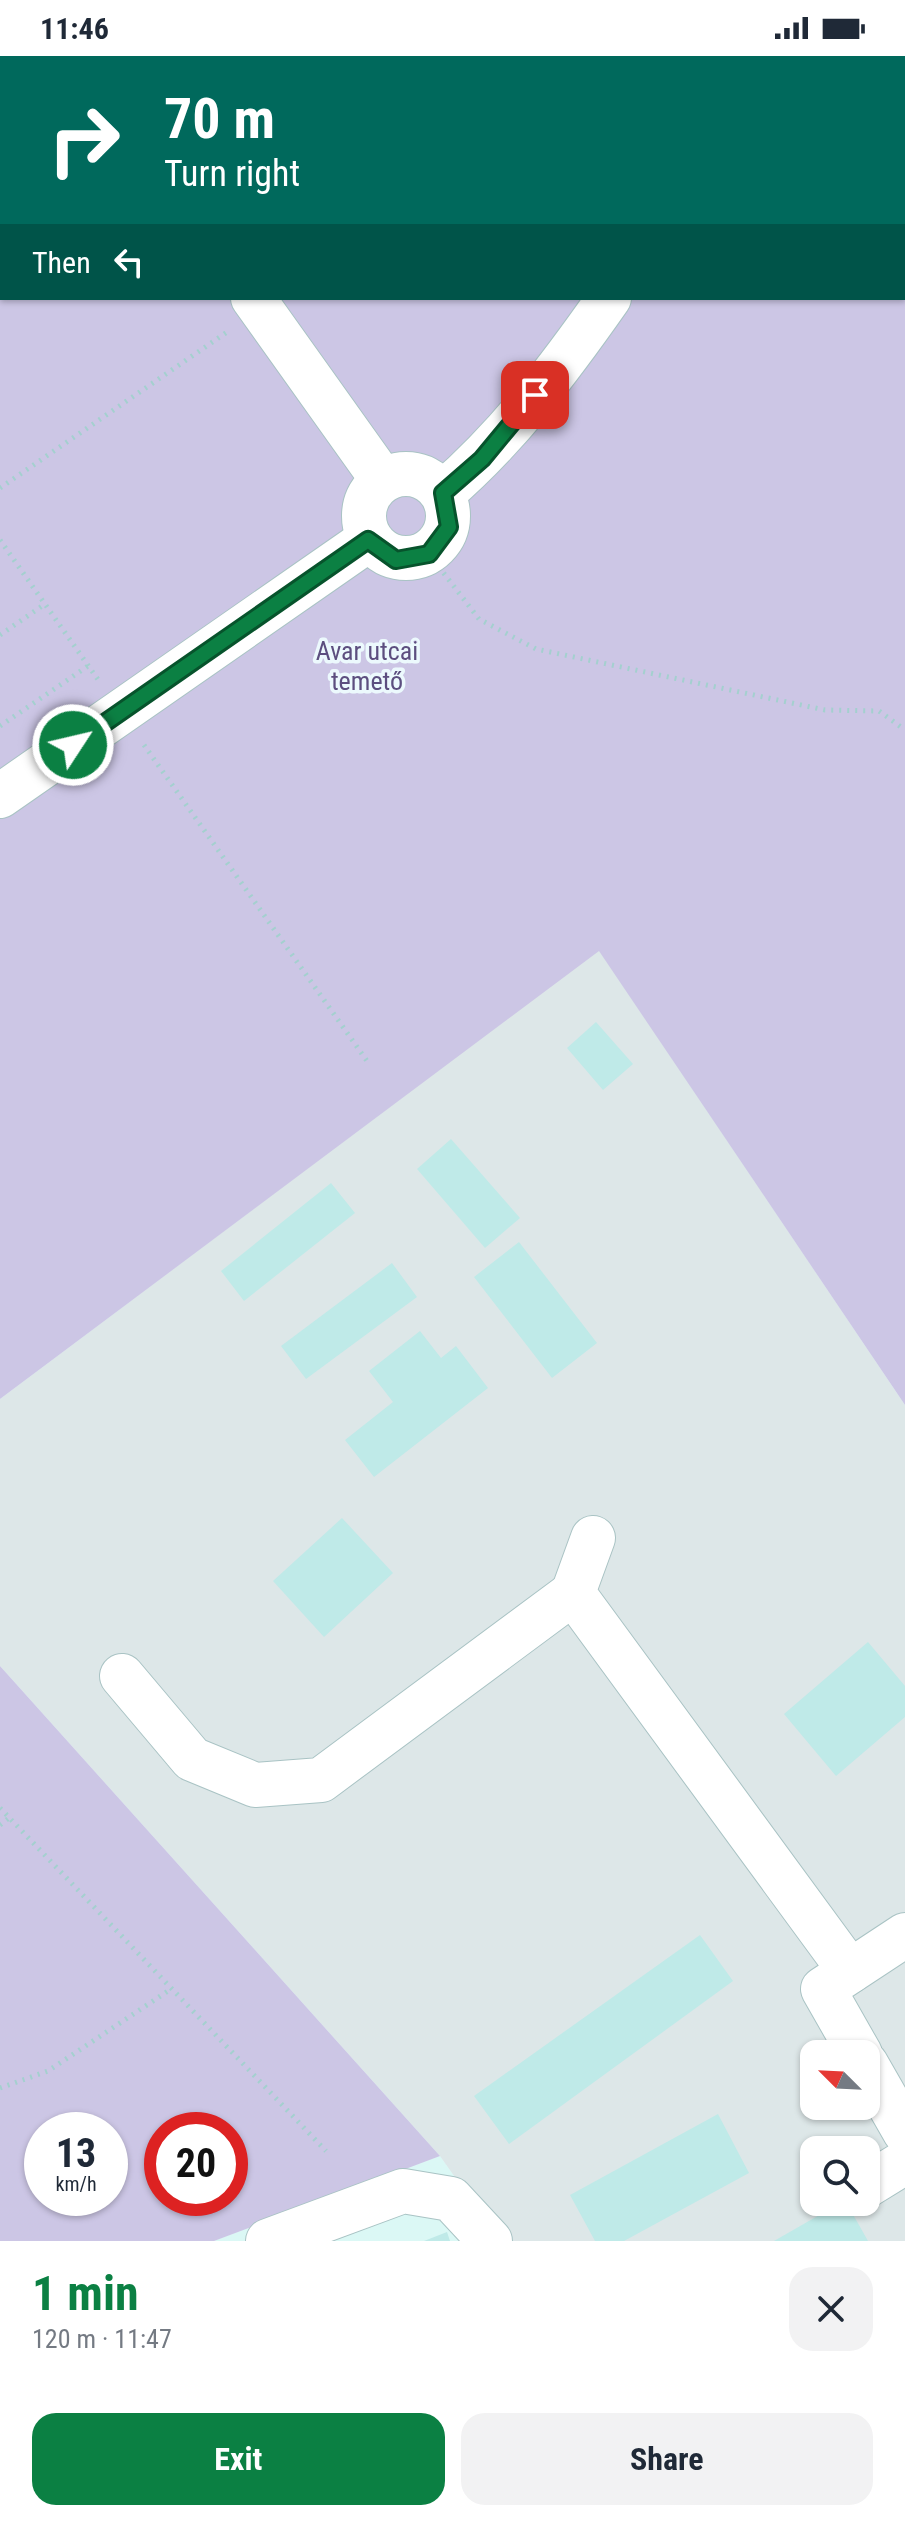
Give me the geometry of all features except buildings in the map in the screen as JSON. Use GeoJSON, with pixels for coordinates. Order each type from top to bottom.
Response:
{"type":"FeatureCollection","features":[{"type":"Feature","properties":{"kind":"lane"},"geometry":{"type":"LineString","coordinates":[[443,493],[482,459],[571,352],[608,300]]}},
{"type":"Feature","properties":{"kind":"lane"},"geometry":{"type":"LineString","coordinates":[[257,304],[382,479]]}},
{"type":"Feature","properties":{"kind":"lane"},"geometry":{"type":"LineString","coordinates":[[416,473],[443,493],[449,527],[429,554],[396,560],[368,540],[362,506],[382,479],[416,473]]}},
{"type":"Feature","properties":{"kind":"lane"},"geometry":{"type":"LineString","coordinates":[[0,796],[368,540]]}},
{"type":"Feature","properties":{"kind":"lane"},"geometry":{"type":"LineString","coordinates":[[122,1676],[192,1759],[255,1785],[321,1780],[573,1593],[593,1538]]}},
{"type":"Feature","properties":{"kind":"lane"},"geometry":{"type":"LineString","coordinates":[[573,1593],[850,1971]]}},
{"type":"Feature","properties":{"kind":"lane"},"geometry":{"type":"LineString","coordinates":[[852,2040],[823,1989],[905,1935]]}},
{"type":"Feature","properties":{"kind":"lane"},"geometry":{"type":"LineString","coordinates":[[880,2088],[905,2132]]}},
{"type":"Feature","properties":{"kind":"lane"},"geometry":{"type":"LineString","coordinates":[[880,2177],[905,2162]]}},
{"type":"Feature","properties":{"kind":"lane"},"geometry":{"type":"LineString","coordinates":[[268,2241],[403,2191],[451,2199],[486,2236]]}},
{"type":"Feature","properties":{"kind":"path"},"geometry":{"type":"LineString","coordinates":[[0,488],[257,304]]}},
{"type":"Feature","properties":{"kind":"path"},"geometry":{"type":"LineString","coordinates":[[0,540],[367,1061]]}},
{"type":"Feature","properties":{"kind":"path"},"geometry":{"type":"LineString","coordinates":[[429,554],[479,619],[536,649],[825,710],[879,711],[905,730]]}},
{"type":"Feature","properties":{"kind":"path"},"geometry":{"type":"LineString","coordinates":[[0,635],[45,604]]}},
{"type":"Feature","properties":{"kind":"path"},"geometry":{"type":"LineString","coordinates":[[0,726],[88,666]]}},
{"type":"Feature","properties":{"kind":"path"},"geometry":{"type":"LineString","coordinates":[[0,1808],[326,2151]]}},
{"type":"Feature","properties":{"kind":"path"},"geometry":{"type":"LineString","coordinates":[[0,1825],[9,1818]]}},
{"type":"Feature","properties":{"kind":"path"},"geometry":{"type":"LineString","coordinates":[[0,2088],[48,2071],[171,1988]]}},
{"type":"Feature","properties":{"kind":"shaded area"},"geometry":{"type":"Polygon","coordinates":[[[599,950],[905,1405],[905,2241],[500,2241],[440,2156],[0,1666],[0,1399],[599,950]]]}},
{"type":"Feature","properties":{"kind":"shaded area"},"geometry":{"type":"Polygon","coordinates":[[[440,2156],[500,2241],[214,2241],[440,2156]]]}},
{"type":"Feature","properties":{"kind":"green space","name":"Avar utcai temető"},"geometry":{"type":"Polygon","coordinates":[[[0,300],[905,300],[905,1405],[599,951],[0,1399],[0,300]]]}},
{"type":"Feature","properties":{"kind":"green space"},"geometry":{"type":"Polygon","coordinates":[[[0,1666],[440,2156],[214,2241],[0,2241],[0,1666]]]}},
{"type":"Feature","properties":{"kind":"route"},"geometry":{"type":"LineString","coordinates":[[73,745],[368,540],[396,560],[429,554],[449,527],[443,493],[482,459],[535,395]]}}]}
